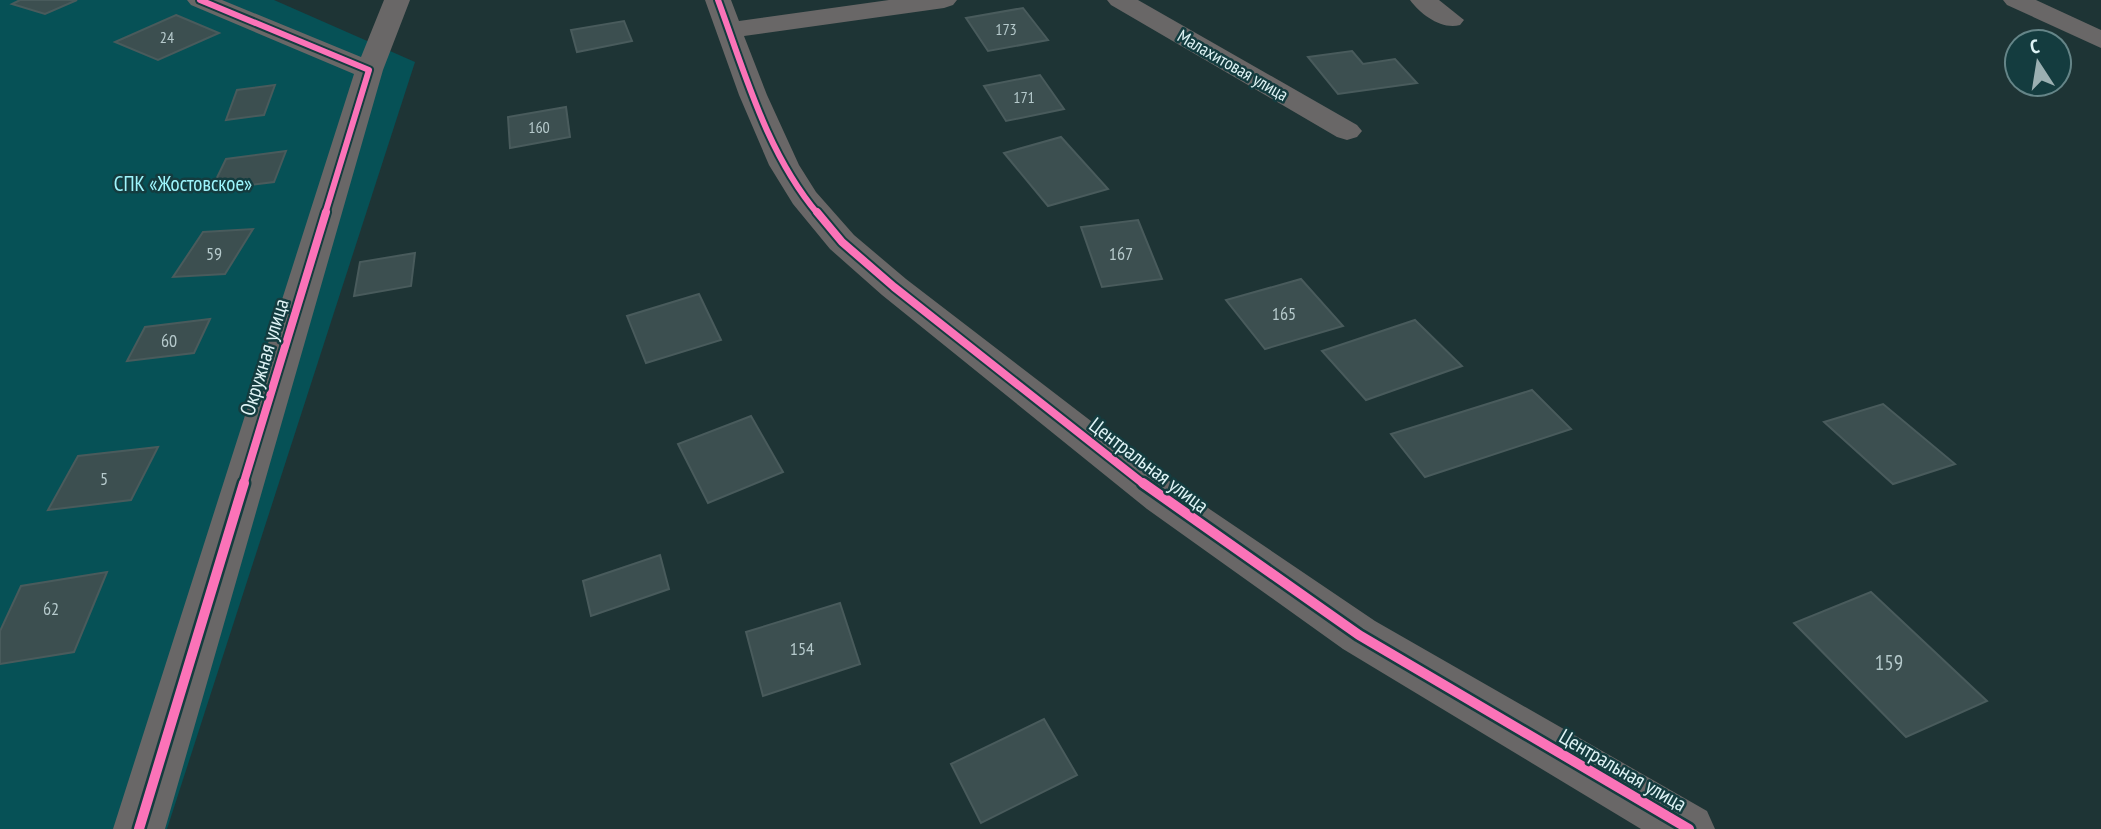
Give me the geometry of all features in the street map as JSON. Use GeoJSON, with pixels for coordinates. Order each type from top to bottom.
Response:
{"type":"FeatureCollection","features":[{"type":"Feature","properties":{"kind":"street"},"geometry":{"type":"LineString","coordinates":[[201,0],[369,70]]}},
{"type":"Feature","properties":{"kind":"street","name":"Окружная улица"},"geometry":{"type":"LineString","coordinates":[[139,829],[369,70],[397,0]]}},
{"type":"Feature","properties":{"kind":"street"},"geometry":{"type":"LineString","coordinates":[[723,15],[944,0]]}},
{"type":"Feature","properties":{"kind":"street","name":"Малахитовая улица"},"geometry":{"type":"LineString","coordinates":[[1120,0],[1347,131]]}},
{"type":"Feature","properties":{"kind":"street"},"geometry":{"type":"LineString","coordinates":[[1423,0],[1451,20]]}},
{"type":"Feature","properties":{"kind":"street"},"geometry":{"type":"LineString","coordinates":[[2017,0],[2101,40]]}},
{"type":"Feature","properties":{"kind":"street","name":"Центральная улица"},"geometry":{"type":"LineString","coordinates":[[723,15],[784,165],[804,197],[842,242],[894,287],[1162,498],[1359,635],[1689,829]]}},
{"type":"Feature","properties":{"kind":"green space","name":"СПК «Жостовское»"},"geometry":{"type":"Polygon","coordinates":[[[0,0],[274,0],[415,62],[167,829],[0,829],[0,0]]]}},
{"type":"Feature","properties":{"kind":"building"},"geometry":{"type":"Polygon","coordinates":[[[20,0],[77,0],[45,14],[12,4],[20,0]]]}},
{"type":"Feature","properties":{"kind":"building"},"geometry":{"type":"Polygon","coordinates":[[[1023,8],[1048,40],[988,51],[966,18],[1023,8]]]}},
{"type":"Feature","properties":{"kind":"building"},"geometry":{"type":"Polygon","coordinates":[[[176,15],[219,33],[158,60],[115,42],[176,15]]]}},
{"type":"Feature","properties":{"kind":"building"},"geometry":{"type":"Polygon","coordinates":[[[624,21],[632,41],[577,52],[571,30],[624,21]]]}},
{"type":"Feature","properties":{"kind":"building"},"geometry":{"type":"Polygon","coordinates":[[[1352,51],[1363,64],[1395,59],[1417,83],[1338,94],[1308,57],[1352,51]]]}},
{"type":"Feature","properties":{"kind":"building"},"geometry":{"type":"Polygon","coordinates":[[[1040,75],[1064,109],[1006,121],[984,86],[1040,75]]]}},
{"type":"Feature","properties":{"kind":"building"},"geometry":{"type":"Polygon","coordinates":[[[275,85],[264,115],[226,120],[237,90],[275,85]]]}},
{"type":"Feature","properties":{"kind":"building"},"geometry":{"type":"Polygon","coordinates":[[[566,107],[570,137],[510,148],[508,117],[566,107]]]}},
{"type":"Feature","properties":{"kind":"building"},"geometry":{"type":"Polygon","coordinates":[[[1061,137],[1108,189],[1048,206],[1004,153],[1061,137]]]}},
{"type":"Feature","properties":{"kind":"building"},"geometry":{"type":"Polygon","coordinates":[[[286,151],[274,182],[211,190],[226,159],[286,151]]]}},
{"type":"Feature","properties":{"kind":"building"},"geometry":{"type":"Polygon","coordinates":[[[1138,220],[1162,279],[1102,287],[1081,227],[1138,220]]]}},
{"type":"Feature","properties":{"kind":"building"},"geometry":{"type":"Polygon","coordinates":[[[253,229],[225,274],[173,277],[203,232],[253,229]]]}},
{"type":"Feature","properties":{"kind":"building"},"geometry":{"type":"Polygon","coordinates":[[[415,253],[411,286],[354,296],[360,262],[415,253]]]}},
{"type":"Feature","properties":{"kind":"building"},"geometry":{"type":"Polygon","coordinates":[[[1301,279],[1343,326],[1265,349],[1226,300],[1301,279]]]}},
{"type":"Feature","properties":{"kind":"building"},"geometry":{"type":"Polygon","coordinates":[[[699,294],[721,340],[646,363],[627,316],[699,294]]]}},
{"type":"Feature","properties":{"kind":"building"},"geometry":{"type":"Polygon","coordinates":[[[210,319],[194,353],[127,361],[145,327],[210,319]]]}},
{"type":"Feature","properties":{"kind":"building"},"geometry":{"type":"Polygon","coordinates":[[[1415,320],[1462,366],[1366,400],[1322,351],[1415,320]]]}},
{"type":"Feature","properties":{"kind":"building"},"geometry":{"type":"Polygon","coordinates":[[[1532,390],[1571,429],[1425,477],[1391,434],[1532,390]]]}},
{"type":"Feature","properties":{"kind":"building"},"geometry":{"type":"Polygon","coordinates":[[[1883,404],[1955,464],[1893,484],[1824,422],[1883,404]]]}},
{"type":"Feature","properties":{"kind":"building"},"geometry":{"type":"Polygon","coordinates":[[[751,416],[783,472],[708,503],[678,444],[751,416]]]}},
{"type":"Feature","properties":{"kind":"building"},"geometry":{"type":"Polygon","coordinates":[[[158,447],[131,500],[48,510],[78,456],[158,447]]]}},
{"type":"Feature","properties":{"kind":"building"},"geometry":{"type":"Polygon","coordinates":[[[660,555],[669,589],[591,616],[583,581],[660,555]]]}},
{"type":"Feature","properties":{"kind":"building"},"geometry":{"type":"Polygon","coordinates":[[[107,572],[74,652],[0,664],[0,631],[21,586],[107,572]]]}},
{"type":"Feature","properties":{"kind":"building"},"geometry":{"type":"Polygon","coordinates":[[[1871,592],[1987,701],[1906,737],[1794,623],[1871,592]]]}},
{"type":"Feature","properties":{"kind":"building"},"geometry":{"type":"Polygon","coordinates":[[[840,603],[860,664],[763,696],[746,632],[840,603]]]}},
{"type":"Feature","properties":{"kind":"building"},"geometry":{"type":"Polygon","coordinates":[[[1044,719],[1077,775],[981,823],[951,764],[1044,719]]]}},
{"type":"Feature","properties":{"kind":"cycle path"},"geometry":{"type":"LineString","coordinates":[[139,829],[369,70],[200,0]]}},
{"type":"Feature","properties":{"kind":"cycle path"},"geometry":{"type":"LineString","coordinates":[[718,0],[753,95],[784,165],[804,197],[842,242],[894,287],[1162,498],[1359,635],[1689,829]]}}]}
